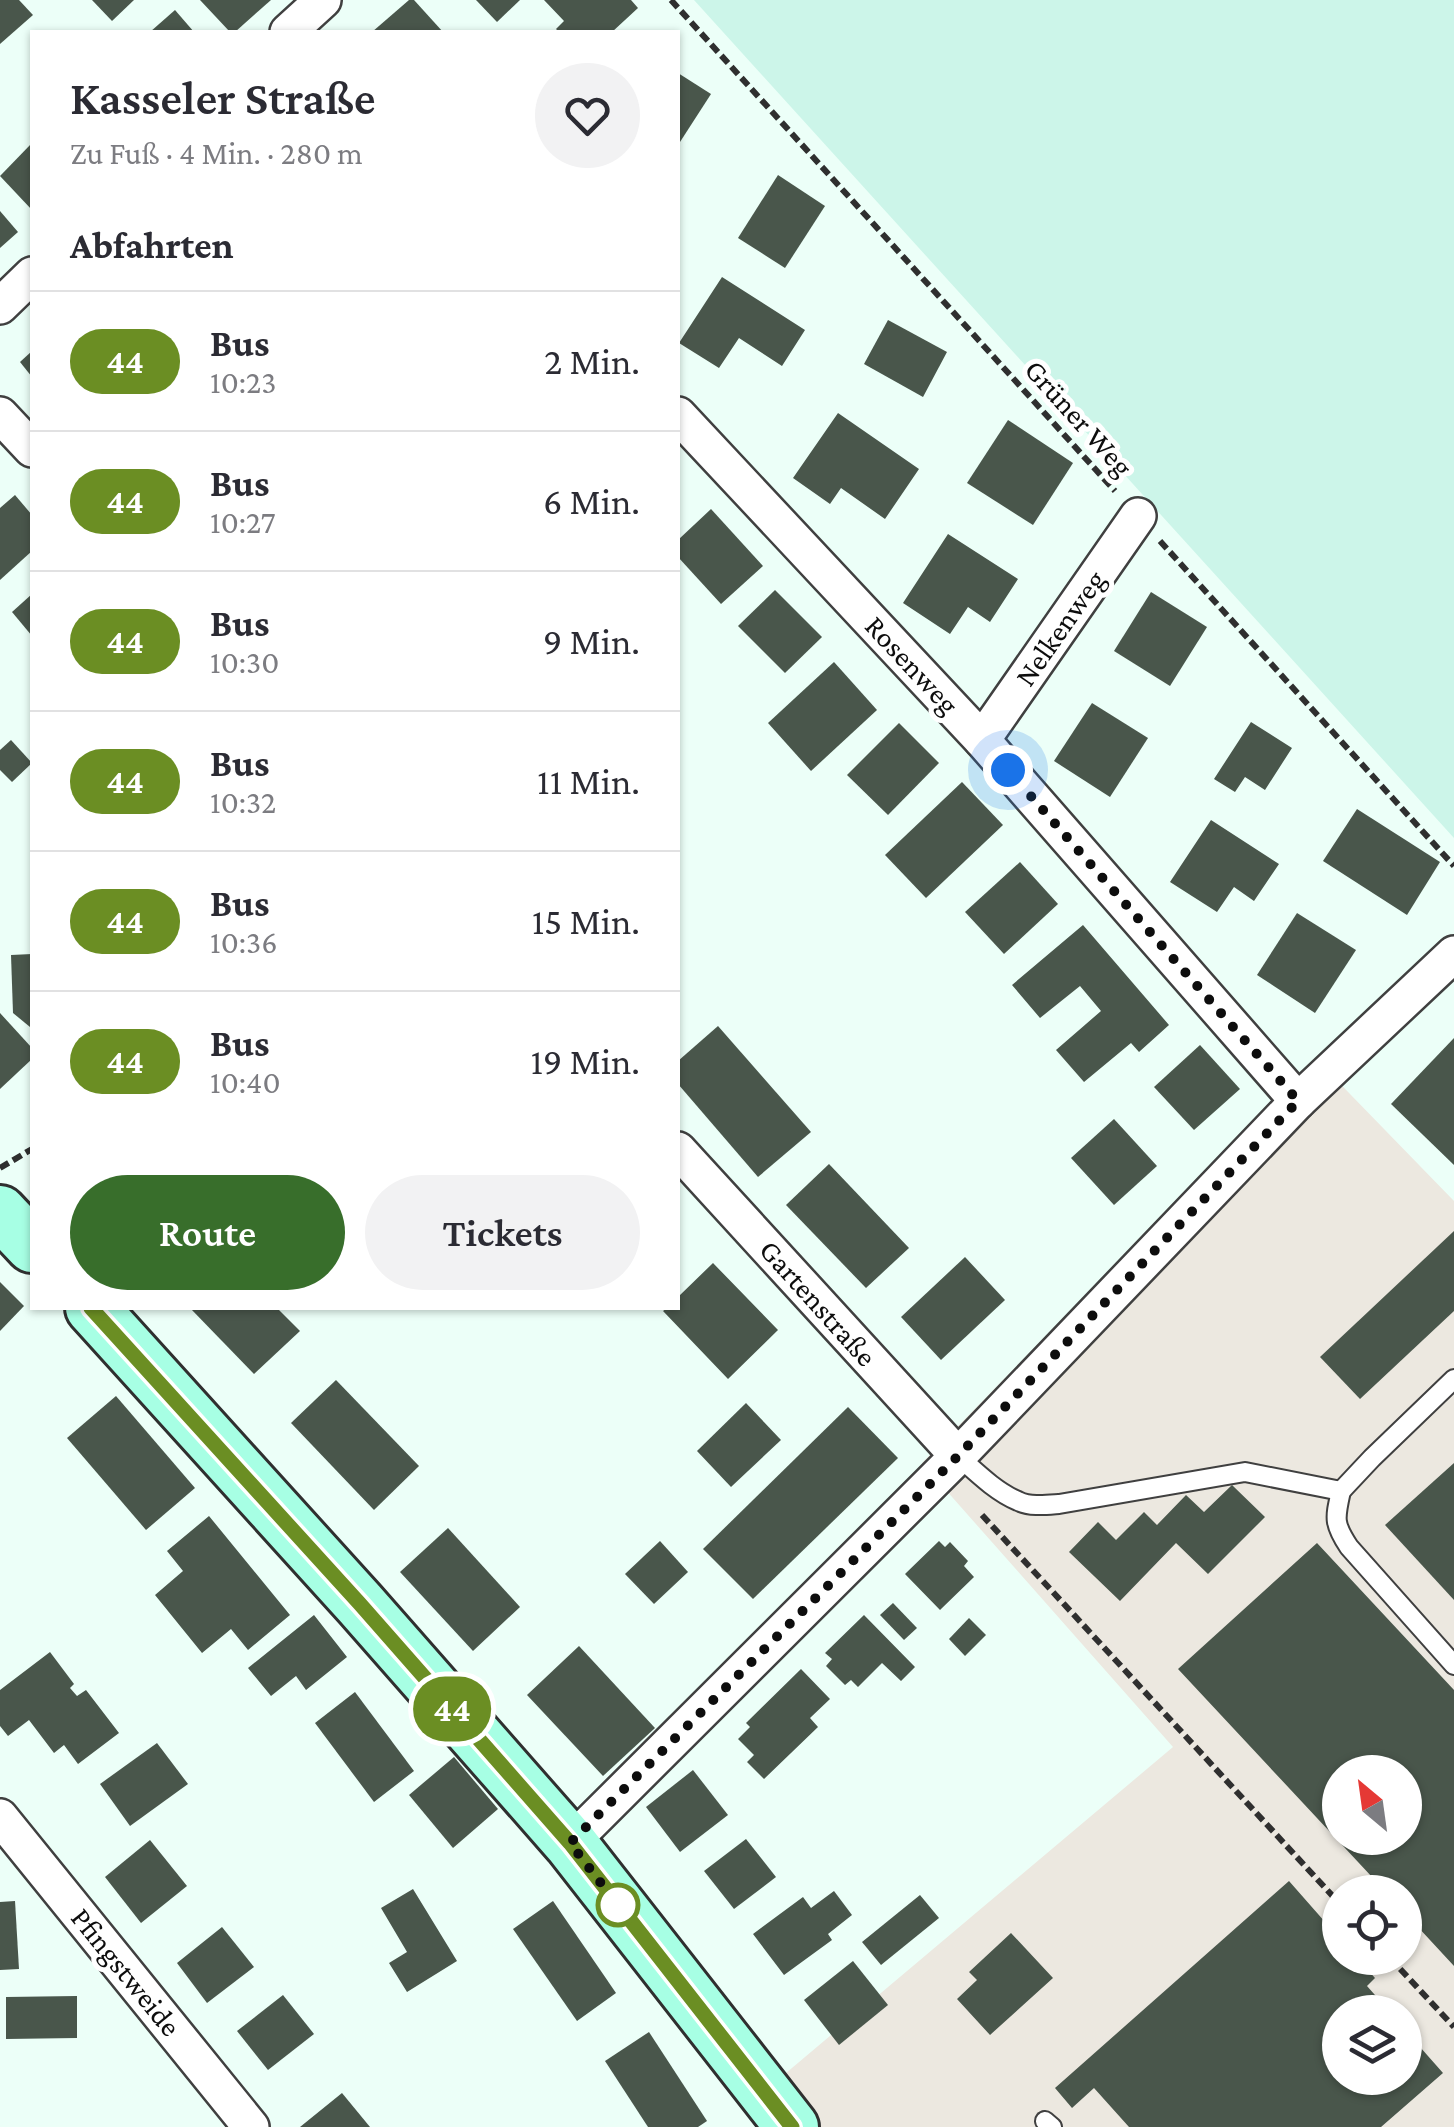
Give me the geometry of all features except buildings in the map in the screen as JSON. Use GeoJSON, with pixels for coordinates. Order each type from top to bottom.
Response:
{"type":"FeatureCollection","features":[{"type":"Feature","properties":{"kind":"main road"},"geometry":{"type":"LineString","coordinates":[[0,1212],[30,1244]]}},
{"type":"Feature","properties":{"kind":"main road"},"geometry":{"type":"LineString","coordinates":[[94,1310],[570,1843],[776,2121]]}},
{"type":"Feature","properties":{"kind":"street"},"geometry":{"type":"LineString","coordinates":[[290,30],[323,0]]}},
{"type":"Feature","properties":{"kind":"street"},"geometry":{"type":"LineString","coordinates":[[0,306],[30,278]]}},
{"type":"Feature","properties":{"kind":"street"},"geometry":{"type":"LineString","coordinates":[[0,415],[30,447]]}},
{"type":"Feature","properties":{"kind":"street","name":"Rosenweg"},"geometry":{"type":"LineString","coordinates":[[680,417],[982,740],[1298,1101]]}},
{"type":"Feature","properties":{"kind":"street","name":"Nelkenweg"},"geometry":{"type":"LineString","coordinates":[[982,740],[1138,516]]}},
{"type":"Feature","properties":{"kind":"street"},"geometry":{"type":"LineString","coordinates":[[570,1843],[950,1464],[1298,1101],[1454,954]]}},
{"type":"Feature","properties":{"kind":"street","name":"Gartenstraße"},"geometry":{"type":"LineString","coordinates":[[680,1152],[950,1464]]}},
{"type":"Feature","properties":{"kind":"street","name":"Pfingstweide"},"geometry":{"type":"LineString","coordinates":[[0,1816],[251,2127]]}},
{"type":"Feature","properties":{"kind":"lane"},"geometry":{"type":"LineString","coordinates":[[1454,1380],[1340,1491],[1335,1516],[1348,1547],[1454,1665]]}},
{"type":"Feature","properties":{"kind":"lane"},"geometry":{"type":"LineString","coordinates":[[950,1464],[1019,1502],[1037,1505],[1245,1472],[1340,1491]]}},
{"type":"Feature","properties":{"kind":"path","name":"Grüner Weg"},"geometry":{"type":"LineString","coordinates":[[670,0],[1454,866]]}},
{"type":"Feature","properties":{"kind":"path"},"geometry":{"type":"LineString","coordinates":[[0,1168],[30,1150]]}},
{"type":"Feature","properties":{"kind":"path"},"geometry":{"type":"LineString","coordinates":[[950,1464],[1322,1884]]}},
{"type":"Feature","properties":{"kind":"path"},"geometry":{"type":"LineString","coordinates":[[1406,1975],[1454,2027]]}},
{"type":"Feature","properties":{"kind":"shaded area"},"geometry":{"type":"Polygon","coordinates":[[[1316,1059],[1454,1201],[1454,2127],[763,2127],[748,2105],[1173,1747],[922,1463],[1316,1059]]]}},
{"type":"Feature","properties":{"kind":"green space"},"geometry":{"type":"Polygon","coordinates":[[[694,0],[1454,0],[1454,838],[694,0]]]}},
{"type":"Feature","properties":{"kind":"bus line","name":"44"},"geometry":{"type":"LineString","coordinates":[[93,1310],[570,1843],[792,2127]]}},
{"type":"Feature","properties":{"kind":"route"},"geometry":{"type":"LineString","coordinates":[[618,1905],[620,1908],[570,1843],[958,1456],[1298,1101],[1008,770]]}}]}
